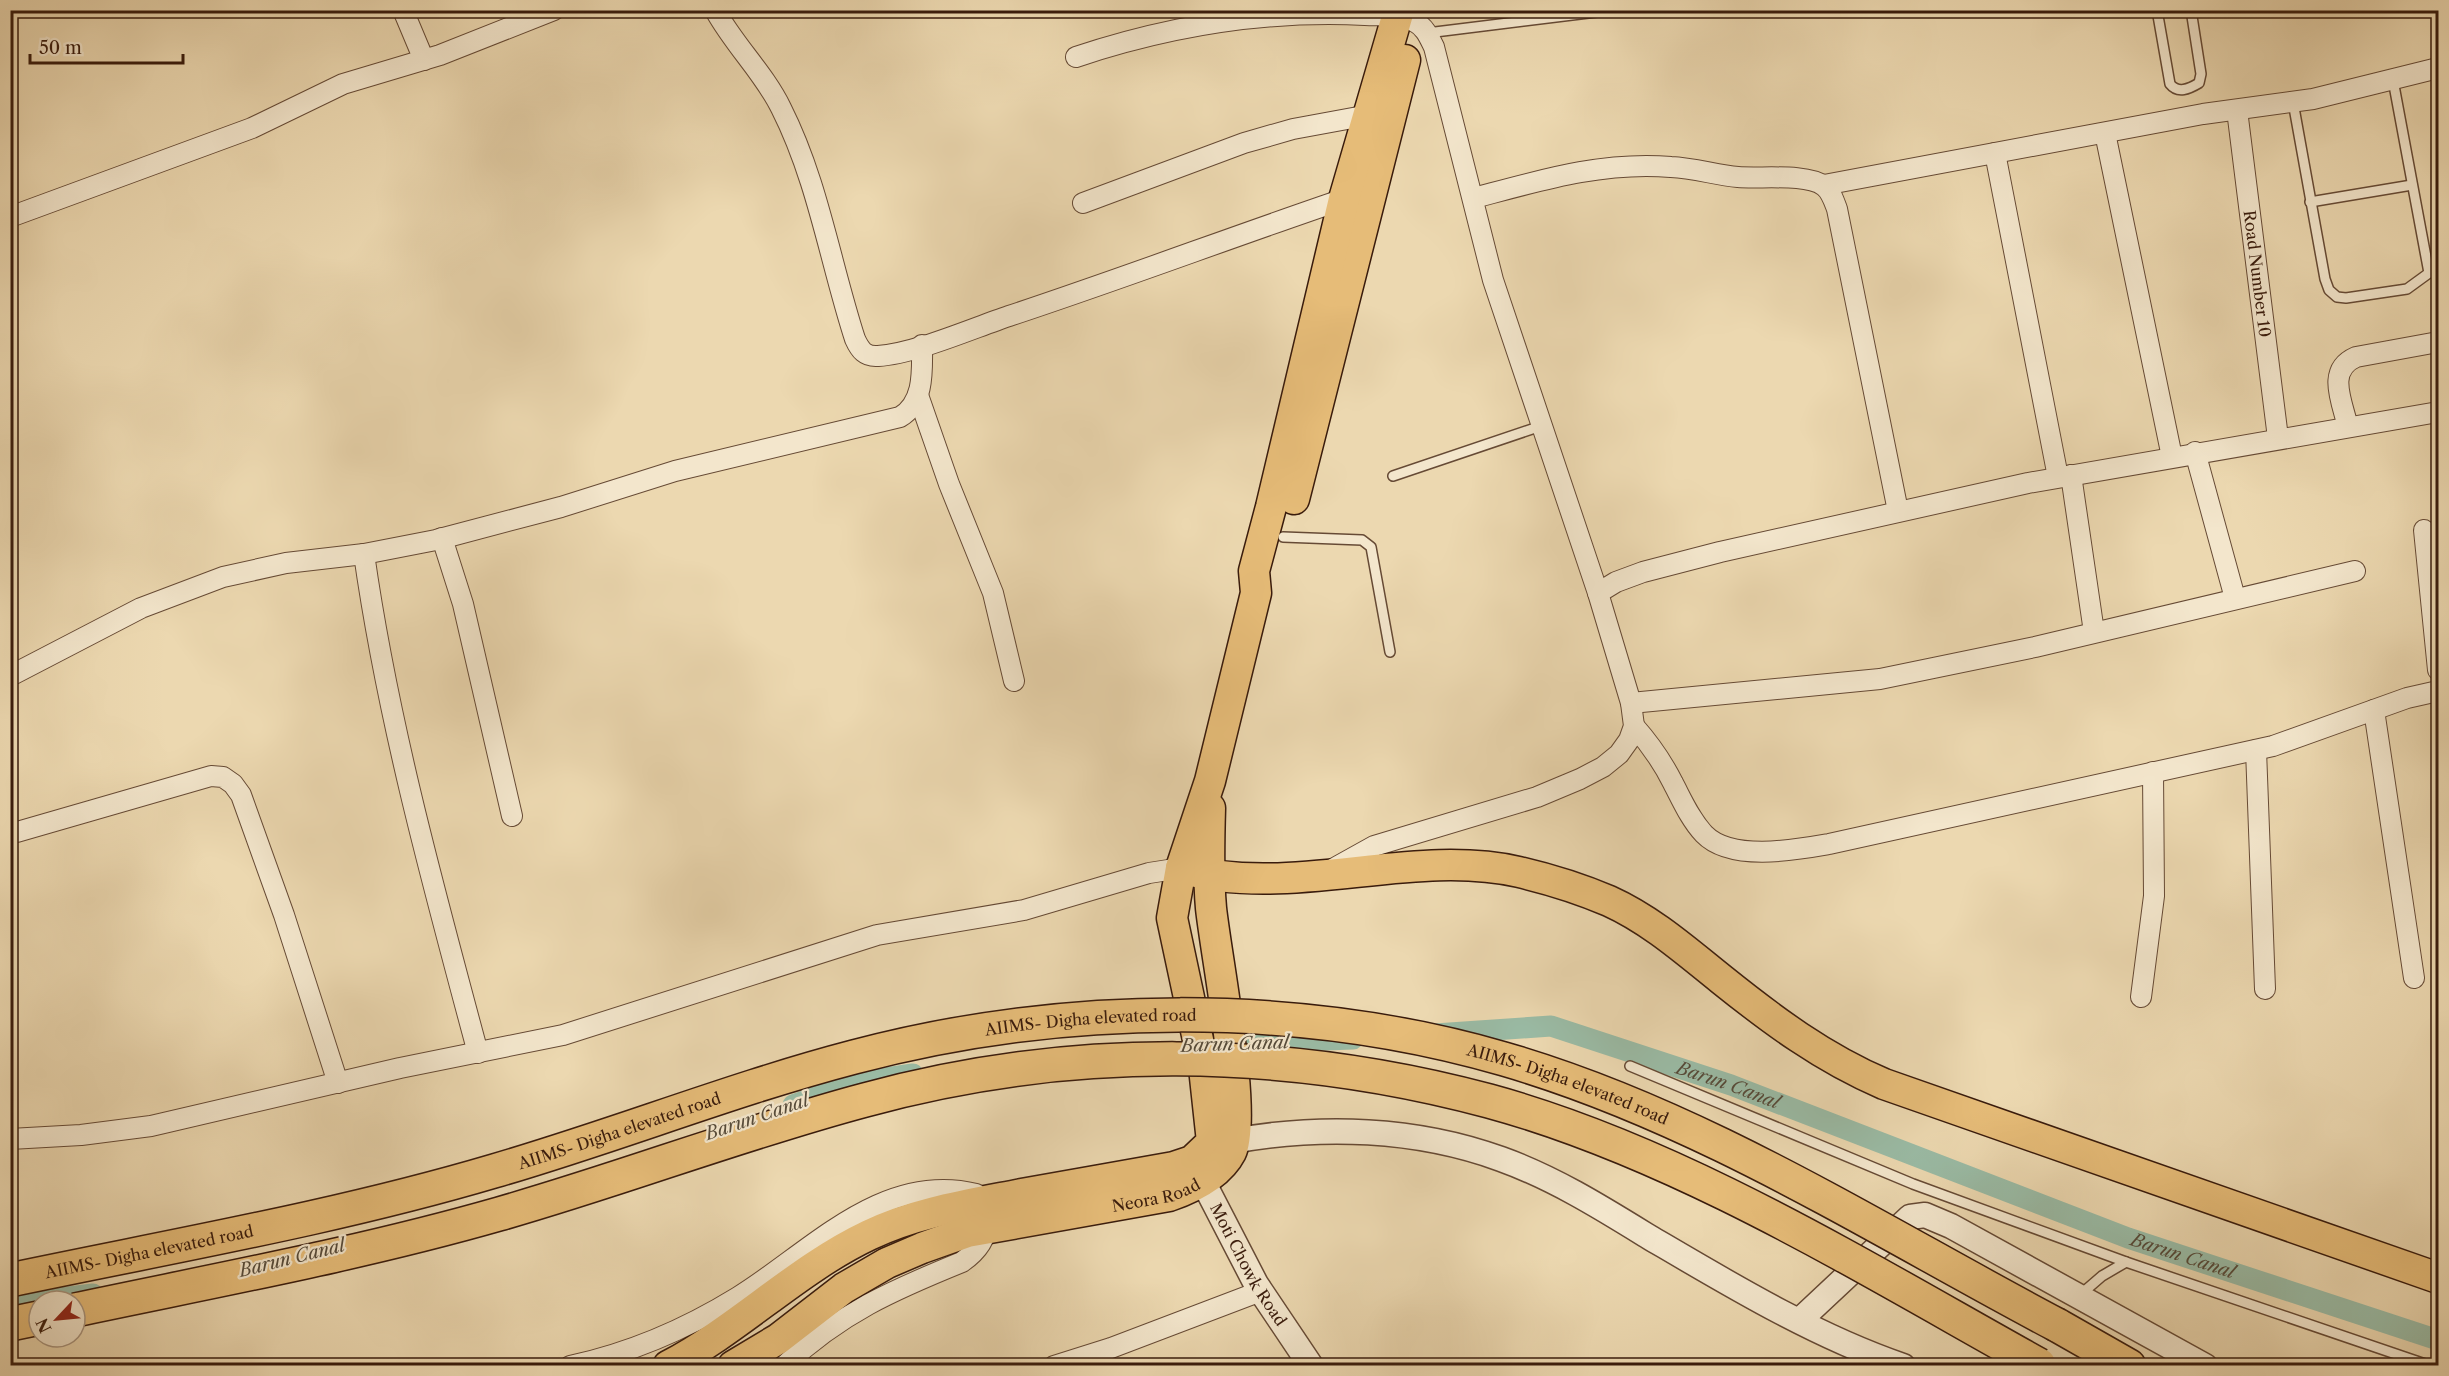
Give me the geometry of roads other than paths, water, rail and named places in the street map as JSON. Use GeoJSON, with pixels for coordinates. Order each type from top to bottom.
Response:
{"type":"FeatureCollection","features":[{"type":"Feature","properties":{"kind":"highway","name":"AIIMS- Digha elevated road"},"geometry":{"type":"LineString","coordinates":[[10,1280],[265,1229],[478,1176],[854,1057],[940,1038],[1090,1018],[1163,1015],[1272,1019],[1351,1026],[1502,1058],[1651,1110],[1719,1144],[2129,1365]]}},
{"type":"Feature","properties":{"kind":"highway"},"geometry":{"type":"LineString","coordinates":[[87,1308],[274,1270],[501,1214],[855,1102],[901,1091],[1014,1068],[1086,1061],[1166,1058],[1272,1062],[1415,1083],[1481,1099],[1568,1126],[1633,1153],[1771,1218],[2039,1365]]}},
{"type":"Feature","properties":{"kind":"highway"},"geometry":{"type":"LineString","coordinates":[[10,1324],[27,1320]]}},
{"type":"Feature","properties":{"kind":"main road"},"geometry":{"type":"LineString","coordinates":[[668,1365],[770,1300],[826,1259],[869,1234],[911,1218],[974,1217],[1174,1167],[1198,1171],[1205,1152],[1212,1142],[1218,1068],[1172,918],[1180,868],[1210,781],[1256,593],[1254,571],[1344,199],[1369,115],[1411,18]]}},
{"type":"Feature","properties":{"kind":"main road"},"geometry":{"type":"LineString","coordinates":[[1256,593],[1271,577],[1283,537],[1411,18]]}},
{"type":"Feature","properties":{"kind":"main road","name":"Neora Road"},"geometry":{"type":"LineString","coordinates":[[1198,1171],[1231,1152],[1237,1102],[1218,1068],[1209,876],[1210,781]]}},
{"type":"Feature","properties":{"kind":"main road"},"geometry":{"type":"LineString","coordinates":[[1180,868],[1209,876],[1322,876],[1440,866],[1476,867],[1517,871],[1571,887],[1611,902],[1656,929],[1813,1048],[1846,1068],[1884,1084],[2439,1278]]}},
{"type":"Feature","properties":{"kind":"main road"},"geometry":{"type":"LineString","coordinates":[[733,1365],[778,1339],[843,1288],[974,1217]]}},
{"type":"Feature","properties":{"kind":"street"},"geometry":{"type":"LineString","coordinates":[[403,10],[424,60]]}},
{"type":"Feature","properties":{"kind":"street"},"geometry":{"type":"LineString","coordinates":[[10,217],[29,212],[252,128],[343,84],[424,60],[554,10]]}},
{"type":"Feature","properties":{"kind":"street"},"geometry":{"type":"LineString","coordinates":[[715,10],[766,82],[793,134],[814,191],[848,319],[859,349],[866,355],[877,356],[922,345],[1088,290],[1344,199]]}},
{"type":"Feature","properties":{"kind":"street"},"geometry":{"type":"LineString","coordinates":[[1076,57],[1160,32],[1212,22],[1311,15],[1411,18],[1434,47],[1494,280],[1598,593],[1631,703],[1634,726],[1629,741],[1619,754],[1603,767],[1581,779],[1537,796],[1374,846],[1345,860],[1322,876]]}},
{"type":"Feature","properties":{"kind":"street"},"geometry":{"type":"LineString","coordinates":[[1824,185],[2105,133],[2293,102],[2439,68]]}},
{"type":"Feature","properties":{"kind":"street","name":"Road Number 10"},"geometry":{"type":"LineString","coordinates":[[2238,110],[2278,438]]}},
{"type":"Feature","properties":{"kind":"street"},"geometry":{"type":"LineString","coordinates":[[1083,203],[1245,142],[1293,129],[1369,115]]}},
{"type":"Feature","properties":{"kind":"street"},"geometry":{"type":"LineString","coordinates":[[2105,133],[2172,457]]}},
{"type":"Feature","properties":{"kind":"street"},"geometry":{"type":"LineString","coordinates":[[1995,153],[2065,476],[2094,632]]}},
{"type":"Feature","properties":{"kind":"street"},"geometry":{"type":"LineString","coordinates":[[1474,198],[1561,176],[1632,166],[1670,166],[1736,177],[1811,180],[1824,185],[1832,195],[1837,209],[1898,511]]}},
{"type":"Feature","properties":{"kind":"street"},"geometry":{"type":"LineString","coordinates":[[2348,427],[2338,376],[2346,362],[2356,357],[2439,342]]}},
{"type":"Feature","properties":{"kind":"street"},"geometry":{"type":"LineString","coordinates":[[10,676],[181,591],[255,569],[364,554],[442,538],[561,507],[675,471],[900,417],[911,411],[918,395],[922,371],[922,345]]}},
{"type":"Feature","properties":{"kind":"street"},"geometry":{"type":"LineString","coordinates":[[918,395],[949,484],[993,593],[1014,681]]}},
{"type":"Feature","properties":{"kind":"street"},"geometry":{"type":"LineString","coordinates":[[1598,593],[1616,582],[1652,570],[1898,511],[2195,452],[2439,412]]}},
{"type":"Feature","properties":{"kind":"street"},"geometry":{"type":"LineString","coordinates":[[2195,452],[2235,598]]}},
{"type":"Feature","properties":{"kind":"street"},"geometry":{"type":"LineString","coordinates":[[2424,530],[2439,670]]}},
{"type":"Feature","properties":{"kind":"street"},"geometry":{"type":"LineString","coordinates":[[442,538],[463,604],[512,816]]}},
{"type":"Feature","properties":{"kind":"street"},"geometry":{"type":"LineString","coordinates":[[364,554],[372,616],[413,806],[478,1053]]}},
{"type":"Feature","properties":{"kind":"street"},"geometry":{"type":"LineString","coordinates":[[1631,703],[1880,679],[2355,571]]}},
{"type":"Feature","properties":{"kind":"street"},"geometry":{"type":"LineString","coordinates":[[1634,726],[1653,747],[1687,811],[1706,836],[1718,844],[1747,851],[1777,851],[1829,844],[2256,750],[2312,735],[2374,710],[2439,691]]}},
{"type":"Feature","properties":{"kind":"street"},"geometry":{"type":"LineString","coordinates":[[2374,710],[2414,978]]}},
{"type":"Feature","properties":{"kind":"street"},"geometry":{"type":"LineString","coordinates":[[2256,750],[2265,989]]}},
{"type":"Feature","properties":{"kind":"street"},"geometry":{"type":"LineString","coordinates":[[2141,997],[2154,896],[2153,772]]}},
{"type":"Feature","properties":{"kind":"street"},"geometry":{"type":"LineString","coordinates":[[17,832],[188,781],[211,776],[222,777],[233,784],[241,795],[263,853],[338,1083]]}},
{"type":"Feature","properties":{"kind":"street"},"geometry":{"type":"LineString","coordinates":[[10,1139],[81,1135],[151,1126],[563,1035],[618,1020],[877,935],[1024,910],[1149,873],[1180,868]]}},
{"type":"Feature","properties":{"kind":"street"},"geometry":{"type":"LineString","coordinates":[[1233,1141],[1291,1132],[1336,1130],[1406,1137],[1500,1159],[1589,1201],[1770,1307],[1904,1365]]}},
{"type":"Feature","properties":{"kind":"street","name":"Moti Chowk Road"},"geometry":{"type":"LineString","coordinates":[[1198,1171],[1261,1291],[1311,1365]]}},
{"type":"Feature","properties":{"kind":"street"},"geometry":{"type":"LineString","coordinates":[[570,1365],[628,1351],[676,1332],[739,1297],[855,1215],[888,1200],[956,1189],[976,1194],[974,1217],[984,1242],[976,1252],[962,1262],[866,1303],[813,1339],[784,1365]]}},
{"type":"Feature","properties":{"kind":"street"},"geometry":{"type":"LineString","coordinates":[[1800,1320],[1910,1217],[1925,1215],[2205,1365]]}},
{"type":"Feature","properties":{"kind":"street"},"geometry":{"type":"LineString","coordinates":[[1054,1365],[1111,1348],[1261,1291]]}},
{"type":"Feature","properties":{"kind":"lane"},"geometry":{"type":"LineString","coordinates":[[1411,18],[1613,10]]}},
{"type":"Feature","properties":{"kind":"lane"},"geometry":{"type":"LineString","coordinates":[[2157,10],[2170,84],[2174,89],[2182,90],[2199,83],[2200,74],[2191,10]]}},
{"type":"Feature","properties":{"kind":"lane"},"geometry":{"type":"LineString","coordinates":[[2293,102],[2321,263],[2329,290],[2337,297],[2346,298],[2407,289],[2429,273],[2393,80]]}},
{"type":"Feature","properties":{"kind":"lane"},"geometry":{"type":"LineString","coordinates":[[2310,202],[2412,185]]}},
{"type":"Feature","properties":{"kind":"lane"},"geometry":{"type":"LineString","coordinates":[[1393,477],[1542,426]]}},
{"type":"Feature","properties":{"kind":"lane"},"geometry":{"type":"LineString","coordinates":[[1283,537],[1362,540],[1371,547],[1390,652]]}},
{"type":"Feature","properties":{"kind":"lane"},"geometry":{"type":"LineString","coordinates":[[1630,1066],[1913,1184],[2126,1263],[2431,1365]]}},
{"type":"Feature","properties":{"kind":"lane"},"geometry":{"type":"LineString","coordinates":[[2077,1297],[2102,1276],[2126,1263]]}},
{"type":"Feature","properties":{"kind":"waterway","name":"Barun Canal"},"geometry":{"type":"LineString","coordinates":[[1435,1034],[1551,1026],[1731,1085],[2128,1238],[2438,1340]]}},
{"type":"Feature","properties":{"kind":"waterway","name":"Barun Canal"},"geometry":{"type":"LineString","coordinates":[[1219,1044],[1353,1039]]}},
{"type":"Feature","properties":{"kind":"waterway","name":"Barun Canal"},"geometry":{"type":"LineString","coordinates":[[793,1105],[858,1082],[913,1074]]}},
{"type":"Feature","properties":{"kind":"waterway","name":"Barun Canal"},"geometry":{"type":"LineString","coordinates":[[10,1304],[93,1294]]}}]}
